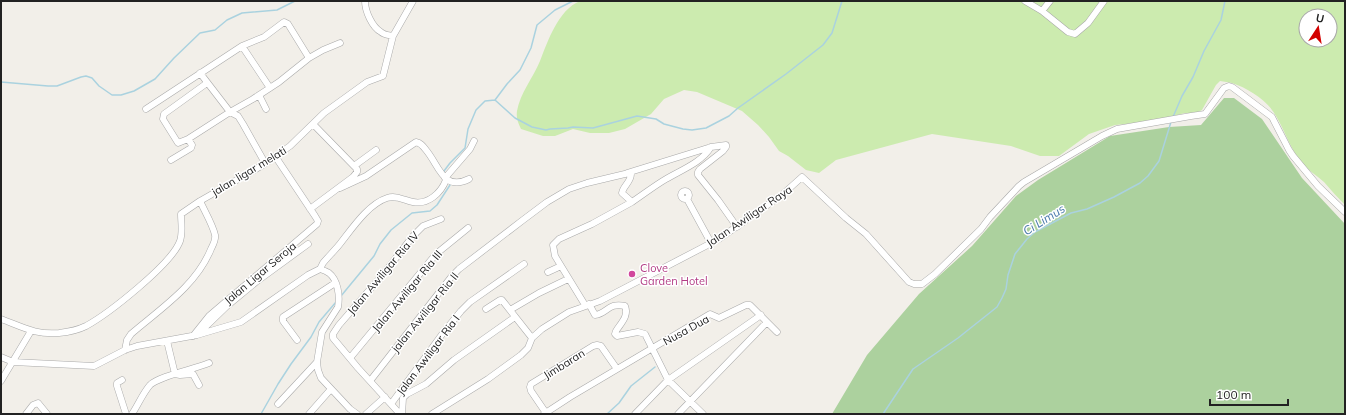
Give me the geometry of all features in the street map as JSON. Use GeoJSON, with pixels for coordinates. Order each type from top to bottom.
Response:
{"type":"FeatureCollection","features":[{"type":"Feature","properties":{"kind":"street"},"geometry":{"type":"LineString","coordinates":[[365,1],[366,12],[377,29],[383,34],[393,36],[413,1]]}},
{"type":"Feature","properties":{"kind":"street"},"geometry":{"type":"LineString","coordinates":[[1025,1],[1068,32],[1075,34],[1088,23],[1104,1]]}},
{"type":"Feature","properties":{"kind":"street"},"geometry":{"type":"LineString","coordinates":[[1042,12],[1050,1]]}},
{"type":"Feature","properties":{"kind":"street"},"geometry":{"type":"LineString","coordinates":[[146,109],[242,46],[264,37],[286,22],[309,58]]}},
{"type":"Feature","properties":{"kind":"street","name":"jalan ligar melati"},"geometry":{"type":"LineString","coordinates":[[31,331],[50,333],[77,329],[99,318],[116,306],[150,277],[170,256],[180,242],[182,230],[181,214],[290,146],[324,114],[353,92],[367,82],[383,76],[393,36]]}},
{"type":"Feature","properties":{"kind":"street"},"geometry":{"type":"LineString","coordinates":[[207,83],[164,114],[163,119],[165,124],[177,143],[188,139],[230,112],[259,96],[309,58],[340,43]]}},
{"type":"Feature","properties":{"kind":"street"},"geometry":{"type":"LineString","coordinates":[[242,46],[270,88]]}},
{"type":"Feature","properties":{"kind":"street"},"geometry":{"type":"LineString","coordinates":[[200,73],[230,112],[238,116],[265,163]]}},
{"type":"Feature","properties":{"kind":"street","name":"Jalan Awiligar Raya"},"geometry":{"type":"LineString","coordinates":[[432,414],[508,365],[525,351],[530,345],[532,338],[560,317],[600,301],[711,243],[737,227],[784,194],[802,178],[866,234],[909,282],[914,284],[922,284],[935,274],[981,229],[990,217],[1024,182],[1102,136],[1117,129],[1205,114],[1224,88],[1229,86],[1270,115],[1293,156],[1318,186],[1345,212]]}},
{"type":"Feature","properties":{"kind":"street"},"geometry":{"type":"LineString","coordinates":[[259,96],[266,109]]}},
{"type":"Feature","properties":{"kind":"street"},"geometry":{"type":"LineString","coordinates":[[275,156],[310,209],[340,188],[357,172],[358,169],[313,124]]}},
{"type":"Feature","properties":{"kind":"street"},"geometry":{"type":"LineString","coordinates":[[171,160],[191,148],[192,145],[188,139]]}},
{"type":"Feature","properties":{"kind":"street"},"geometry":{"type":"LineString","coordinates":[[340,188],[366,176],[416,142],[420,142],[433,159],[438,170],[446,179],[455,183],[469,179]]}},
{"type":"Feature","properties":{"kind":"street"},"geometry":{"type":"LineString","coordinates":[[1,357],[13,362],[90,366],[99,364],[126,350],[146,344],[195,336],[241,322],[320,269],[361,218],[384,199],[393,197],[415,202],[426,201],[433,198],[439,192],[446,179],[474,142]]}},
{"type":"Feature","properties":{"kind":"street"},"geometry":{"type":"LineString","coordinates":[[703,414],[668,380],[647,336],[638,332],[617,336],[616,334],[626,316],[627,310],[625,306],[618,304],[613,305],[598,315],[595,315],[568,279],[553,252],[552,247],[554,243],[632,202],[695,162],[711,147],[724,144],[726,147],[700,169],[698,175],[737,227]]}},
{"type":"Feature","properties":{"kind":"street","name":"jalan Awiligar Ria II"},"geometry":{"type":"LineString","coordinates":[[370,381],[452,276],[548,202],[577,185],[627,173],[711,147]]}},
{"type":"Feature","properties":{"kind":"street"},"geometry":{"type":"LineString","coordinates":[[354,166],[376,150]]}},
{"type":"Feature","properties":{"kind":"street"},"geometry":{"type":"LineString","coordinates":[[627,173],[632,174],[632,177],[623,189],[622,193],[632,202]]}},
{"type":"Feature","properties":{"kind":"street"},"geometry":{"type":"LineString","coordinates":[[687,199],[711,243]]}},
{"type":"Feature","properties":{"kind":"street"},"geometry":{"type":"LineString","coordinates":[[126,350],[127,340],[131,334],[173,299],[195,277],[208,258],[214,242],[215,234],[200,201]]}},
{"type":"Feature","properties":{"kind":"street","name":"Jalan Ligar Seroja"},"geometry":{"type":"LineString","coordinates":[[195,336],[202,324],[214,311],[317,224],[318,221],[310,209]]}},
{"type":"Feature","properties":{"kind":"street","name":"Jalan Awiligar Ria IV"},"geometry":{"type":"LineString","coordinates":[[350,358],[333,336],[333,332],[385,272],[413,236],[423,226],[441,219]]}},
{"type":"Feature","properties":{"kind":"street","name":"Jalan Awiligar Ria III"},"geometry":{"type":"LineString","coordinates":[[350,358],[436,254],[468,228]]}},
{"type":"Feature","properties":{"kind":"street"},"geometry":{"type":"LineString","coordinates":[[195,336],[227,306],[308,244]]}},
{"type":"Feature","properties":{"kind":"street","name":"Jalan Awiligar Ria I"},"geometry":{"type":"LineString","coordinates":[[391,404],[461,311],[470,302],[524,264]]}},
{"type":"Feature","properties":{"kind":"street"},"geometry":{"type":"LineString","coordinates":[[548,272],[561,266]]}},
{"type":"Feature","properties":{"kind":"street"},"geometry":{"type":"LineString","coordinates":[[320,269],[329,273],[335,282],[339,294],[338,307],[322,332],[317,362],[319,374],[348,411],[357,414]]}},
{"type":"Feature","properties":{"kind":"street"},"geometry":{"type":"LineString","coordinates":[[510,310],[539,293],[568,279]]}},
{"type":"Feature","properties":{"kind":"street"},"geometry":{"type":"LineString","coordinates":[[297,340],[283,321],[283,317],[335,282]]}},
{"type":"Feature","properties":{"kind":"street"},"geometry":{"type":"LineString","coordinates":[[486,309],[501,300],[532,338]]}},
{"type":"Feature","properties":{"kind":"street","name":"Nusa Dua"},"geometry":{"type":"LineString","coordinates":[[653,349],[710,314],[720,318],[750,305],[777,332]]}},
{"type":"Feature","properties":{"kind":"street"},"geometry":{"type":"LineString","coordinates":[[635,414],[668,380],[761,316]]}},
{"type":"Feature","properties":{"kind":"street"},"geometry":{"type":"LineString","coordinates":[[401,414],[406,394],[426,384],[454,360],[515,317]]}},
{"type":"Feature","properties":{"kind":"street"},"geometry":{"type":"LineString","coordinates":[[1,319],[31,331],[1,381]]}},
{"type":"Feature","properties":{"kind":"street"},"geometry":{"type":"LineString","coordinates":[[678,414],[767,322]]}},
{"type":"Feature","properties":{"kind":"street"},"geometry":{"type":"LineString","coordinates":[[167,341],[175,374]]}},
{"type":"Feature","properties":{"kind":"street","name":"Jimbaran"},"geometry":{"type":"LineString","coordinates":[[617,369],[601,346],[592,346],[531,384],[530,387],[545,413],[653,349]]}},
{"type":"Feature","properties":{"kind":"street"},"geometry":{"type":"LineString","coordinates":[[350,358],[401,414]]}},
{"type":"Feature","properties":{"kind":"street"},"geometry":{"type":"LineString","coordinates":[[278,404],[317,362]]}},
{"type":"Feature","properties":{"kind":"street"},"geometry":{"type":"LineString","coordinates":[[132,414],[152,383],[209,363]]}},
{"type":"Feature","properties":{"kind":"street"},"geometry":{"type":"LineString","coordinates":[[175,374],[193,374],[199,385]]}},
{"type":"Feature","properties":{"kind":"street"},"geometry":{"type":"LineString","coordinates":[[122,380],[117,383],[117,386],[126,414]]}},
{"type":"Feature","properties":{"kind":"street"},"geometry":{"type":"LineString","coordinates":[[309,414],[331,389]]}},
{"type":"Feature","properties":{"kind":"street"},"geometry":{"type":"LineString","coordinates":[[366,414],[385,397]]}},
{"type":"Feature","properties":{"kind":"street"},"geometry":{"type":"LineString","coordinates":[[26,414],[33,405],[38,403],[47,414]]}},
{"type":"Feature","properties":{"kind":"green space"},"geometry":{"type":"Polygon","coordinates":[[[580,1],[1345,1],[1345,205],[1324,182],[1301,162],[1276,116],[1263,100],[1244,88],[1232,83],[1220,81],[1216,85],[1202,110],[1196,113],[1185,113],[1157,121],[1115,125],[1089,134],[1059,156],[1040,156],[1011,146],[932,134],[836,160],[819,173],[806,170],[779,151],[758,125],[742,111],[697,92],[684,90],[664,99],[651,114],[625,129],[609,133],[590,133],[573,129],[555,136],[543,136],[521,129],[517,114],[521,98],[537,67],[550,36],[566,11],[572,5],[580,1]]]}},
{"type":"Feature","properties":{"kind":"green space"},"geometry":{"type":"Polygon","coordinates":[[[1224,98],[1234,98],[1262,119],[1302,178],[1345,224],[1345,414],[832,414],[867,355],[919,294],[972,246],[1016,196],[1038,180],[1110,136],[1169,127],[1201,125],[1224,98]]]}},
{"type":"Feature","properties":{"kind":"waterway"},"geometry":{"type":"LineString","coordinates":[[1,82],[57,86],[86,76],[92,78],[99,86],[112,95],[121,95],[134,91],[155,79],[200,33],[215,30],[227,20],[242,13],[277,10],[295,1]]}},
{"type":"Feature","properties":{"kind":"waterway"},"geometry":{"type":"LineString","coordinates":[[495,100],[520,70],[531,48],[537,25],[555,10],[573,1]]}},
{"type":"Feature","properties":{"kind":"waterway"},"geometry":{"type":"LineString","coordinates":[[444,173],[450,163],[465,148],[468,129],[476,110],[485,101],[495,100],[515,118],[532,127],[546,130],[573,127],[593,128],[637,116],[656,119],[664,124],[683,129],[692,130],[706,128],[729,116],[823,45],[832,33],[842,1]]}},
{"type":"Feature","properties":{"kind":"waterway","name":"Ci Limus"},"geometry":{"type":"LineString","coordinates":[[1173,117],[1204,51],[1221,20],[1225,1]]}},
{"type":"Feature","properties":{"kind":"waterway","name":"Ci Limus"},"geometry":{"type":"LineString","coordinates":[[883,414],[913,369],[958,338],[997,307],[1006,289],[1008,275],[1015,254],[1027,239],[1035,232],[1071,213],[1087,209],[1114,197],[1140,183],[1148,176],[1159,161],[1171,122]]}},
{"type":"Feature","properties":{"kind":"waterway"},"geometry":{"type":"LineString","coordinates":[[341,296],[374,256],[380,244],[391,230],[412,213],[430,211],[437,205],[450,185],[450,182]]}},
{"type":"Feature","properties":{"kind":"waterway"},"geometry":{"type":"LineString","coordinates":[[261,414],[278,384],[311,337],[319,322],[336,302]]}},
{"type":"Feature","properties":{"kind":"waterway"},"geometry":{"type":"LineString","coordinates":[[607,414],[619,403],[631,386],[655,367]]}},
{"type":"Feature","properties":{"kind":"place","name":"Clove Garden Hotel"},"geometry":{"type":"Point","coordinates":[632,274]}}]}
